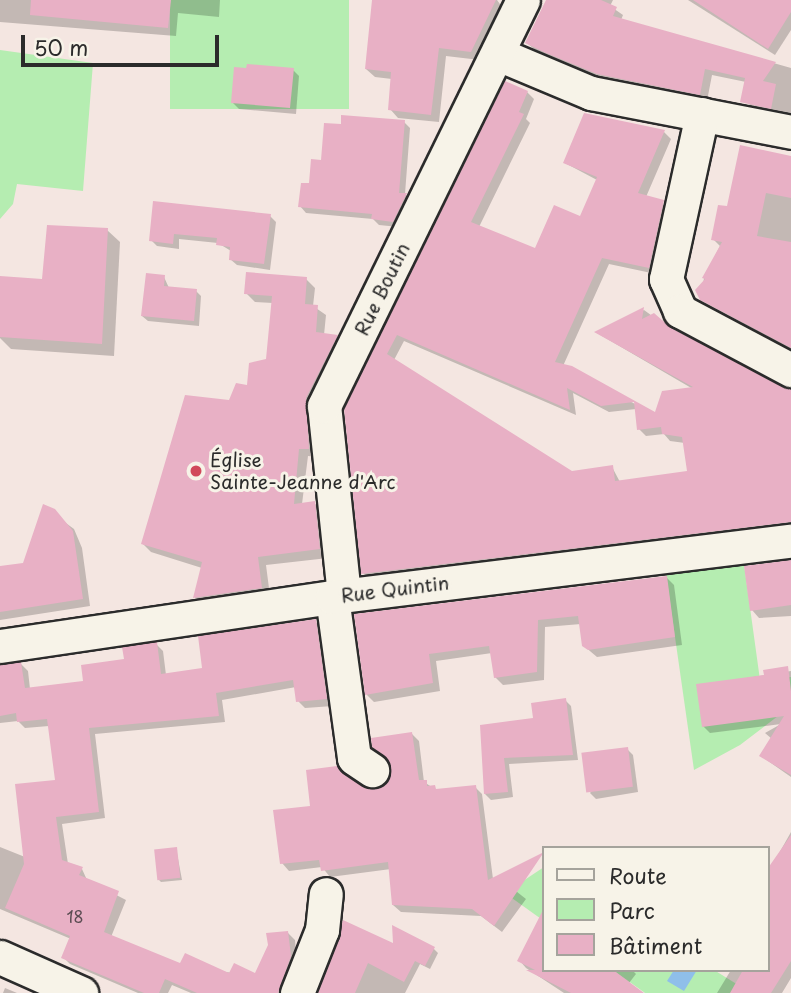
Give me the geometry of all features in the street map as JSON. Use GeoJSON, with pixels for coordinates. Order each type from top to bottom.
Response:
{"type":"FeatureCollection","features":[{"type":"Feature","properties":{"kind":"street","name":"Rue Boutin"},"geometry":{"type":"LineString","coordinates":[[372,770],[354,758],[338,596],[324,406],[523,0]]}},
{"type":"Feature","properties":{"kind":"street"},"geometry":{"type":"LineString","coordinates":[[498,54],[591,93],[791,132]]}},
{"type":"Feature","properties":{"kind":"street"},"geometry":{"type":"LineString","coordinates":[[702,114],[666,279],[680,311],[791,370]]}},
{"type":"Feature","properties":{"kind":"street","name":"Rue Quintin"},"geometry":{"type":"LineString","coordinates":[[0,646],[338,596],[791,541]]}},
{"type":"Feature","properties":{"kind":"street"},"geometry":{"type":"LineString","coordinates":[[297,993],[322,930],[326,894]]}},
{"type":"Feature","properties":{"kind":"street"},"geometry":{"type":"LineString","coordinates":[[0,957],[81,993]]}},
{"type":"Feature","properties":{"kind":"green space"},"geometry":{"type":"Polygon","coordinates":[[[170,0],[349,0],[349,109],[170,109],[170,0]]]}},
{"type":"Feature","properties":{"kind":"green space"},"geometry":{"type":"Polygon","coordinates":[[[0,50],[93,63],[83,191],[17,184],[13,204],[0,219],[0,50]]]}},
{"type":"Feature","properties":{"kind":"green space"},"geometry":{"type":"Polygon","coordinates":[[[744,564],[760,680],[791,677],[791,706],[740,745],[694,770],[666,574],[744,564]]]}},
{"type":"Feature","properties":{"kind":"green space"},"geometry":{"type":"Polygon","coordinates":[[[542,868],[542,920],[505,893],[542,868]]]}},
{"type":"Feature","properties":{"kind":"green space"},"geometry":{"type":"Polygon","coordinates":[[[616,972],[717,972],[751,993],[645,993],[616,972]]]}},
{"type":"Feature","properties":{"kind":"water"},"geometry":{"type":"Polygon","coordinates":[[[673,972],[696,972],[684,991],[667,981],[673,972]]]}},
{"type":"Feature","properties":{"kind":"building"},"geometry":{"type":"Polygon","coordinates":[[[31,0],[171,0],[168,28],[30,15],[31,0]]]}},
{"type":"Feature","properties":{"kind":"building"},"geometry":{"type":"Polygon","coordinates":[[[372,0],[496,0],[471,52],[439,48],[431,115],[388,110],[391,72],[365,69],[372,0]]]}},
{"type":"Feature","properties":{"kind":"building"},"geometry":{"type":"Polygon","coordinates":[[[546,0],[601,0],[617,7],[613,16],[776,62],[763,81],[776,84],[771,109],[740,102],[745,78],[705,69],[700,95],[597,74],[525,43],[546,0]]]}},
{"type":"Feature","properties":{"kind":"building"},"geometry":{"type":"Polygon","coordinates":[[[693,0],[791,0],[791,12],[768,49],[693,0]]]}},
{"type":"Feature","properties":{"kind":"building"},"geometry":{"type":"Polygon","coordinates":[[[247,64],[294,68],[290,108],[231,103],[234,67],[246,68],[247,64]]]}},
{"type":"Feature","properties":{"kind":"building"},"geometry":{"type":"Polygon","coordinates":[[[505,81],[528,91],[519,112],[524,114],[471,222],[535,248],[554,205],[580,216],[597,177],[563,163],[584,113],[665,130],[638,193],[664,200],[649,268],[602,258],[555,362],[572,366],[655,412],[662,391],[693,387],[594,332],[644,307],[642,319],[654,313],[671,328],[791,389],[791,522],[361,574],[344,409],[505,81]],[[397,335],[387,354],[572,471],[613,465],[615,481],[687,471],[682,437],[662,434],[661,427],[637,430],[634,402],[601,406],[567,388],[570,410],[397,335]]]}},
{"type":"Feature","properties":{"kind":"building"},"geometry":{"type":"Polygon","coordinates":[[[341,115],[405,120],[399,193],[407,193],[393,222],[371,219],[372,214],[298,207],[301,183],[309,183],[311,159],[321,160],[324,123],[341,124],[341,115]]]}},
{"type":"Feature","properties":{"kind":"building"},"geometry":{"type":"Polygon","coordinates":[[[740,145],[791,156],[791,198],[766,193],[757,236],[791,242],[791,348],[700,300],[695,290],[705,279],[702,278],[722,242],[711,240],[718,205],[727,206],[740,145]]]}},
{"type":"Feature","properties":{"kind":"building"},"geometry":{"type":"Polygon","coordinates":[[[153,201],[271,214],[264,264],[229,260],[230,247],[216,245],[217,238],[174,234],[173,244],[149,241],[153,201]]]}},
{"type":"Feature","properties":{"kind":"building"},"geometry":{"type":"Polygon","coordinates":[[[47,225],[108,228],[102,344],[0,337],[0,276],[42,279],[47,225]]]}},
{"type":"Feature","properties":{"kind":"building"},"geometry":{"type":"Polygon","coordinates":[[[246,272],[307,277],[305,304],[318,305],[316,332],[338,335],[306,398],[309,449],[299,449],[294,504],[315,501],[320,549],[258,557],[262,588],[193,598],[202,562],[141,544],[185,395],[229,400],[236,383],[247,385],[249,363],[266,359],[272,296],[244,294],[246,272]]]}},
{"type":"Feature","properties":{"kind":"building"},"geometry":{"type":"Polygon","coordinates":[[[146,273],[165,275],[164,286],[197,289],[194,321],[141,316],[146,273]]]}},
{"type":"Feature","properties":{"kind":"building"},"geometry":{"type":"Polygon","coordinates":[[[43,504],[55,509],[73,531],[83,599],[0,612],[0,566],[23,563],[43,504]]]}},
{"type":"Feature","properties":{"kind":"building"},"geometry":{"type":"Polygon","coordinates":[[[791,560],[791,605],[750,611],[744,566],[791,560]]]}},
{"type":"Feature","properties":{"kind":"building"},"geometry":{"type":"Polygon","coordinates":[[[667,576],[675,637],[588,650],[582,646],[578,616],[538,620],[537,672],[494,678],[489,646],[429,654],[433,683],[365,695],[354,614],[667,576]]]}},
{"type":"Feature","properties":{"kind":"building"},"geometry":{"type":"Polygon","coordinates":[[[316,619],[327,699],[296,702],[293,680],[216,693],[219,716],[89,728],[99,812],[56,817],[62,860],[83,867],[79,875],[119,891],[104,932],[180,963],[185,953],[229,973],[234,963],[255,973],[268,945],[266,933],[288,931],[291,956],[278,993],[197,993],[165,979],[159,993],[144,993],[61,958],[70,936],[5,908],[24,864],[15,784],[55,780],[47,719],[17,722],[16,713],[0,716],[0,665],[21,662],[25,688],[83,681],[81,665],[124,659],[122,647],[157,642],[161,674],[202,668],[198,636],[316,619]]]}},
{"type":"Feature","properties":{"kind":"building"},"geometry":{"type":"Polygon","coordinates":[[[788,666],[791,691],[791,775],[759,756],[784,716],[702,727],[696,684],[764,675],[763,670],[788,666]]]}},
{"type":"Feature","properties":{"kind":"building"},"geometry":{"type":"Polygon","coordinates":[[[566,698],[573,755],[504,758],[508,792],[484,794],[480,725],[533,718],[531,703],[566,698]]]}},
{"type":"Feature","properties":{"kind":"building"},"geometry":{"type":"Polygon","coordinates":[[[412,732],[419,780],[427,780],[427,786],[435,785],[436,789],[476,785],[488,880],[542,853],[494,926],[472,909],[392,905],[388,862],[321,871],[319,860],[280,864],[273,810],[310,806],[306,770],[337,766],[362,786],[380,787],[391,771],[389,761],[372,747],[371,738],[412,732]]]}},
{"type":"Feature","properties":{"kind":"building"},"geometry":{"type":"Polygon","coordinates":[[[628,747],[633,787],[586,792],[581,753],[628,747]]]}},
{"type":"Feature","properties":{"kind":"building"},"geometry":{"type":"Polygon","coordinates":[[[791,835],[791,961],[771,993],[730,993],[742,972],[770,972],[770,865],[791,835]]]}},
{"type":"Feature","properties":{"kind":"building"},"geometry":{"type":"Polygon","coordinates":[[[177,847],[180,878],[157,880],[154,849],[177,847]]]}},
{"type":"Feature","properties":{"kind":"building"},"geometry":{"type":"Polygon","coordinates":[[[542,912],[542,972],[616,972],[644,993],[571,993],[526,970],[535,970],[517,961],[542,912]]]}},
{"type":"Feature","properties":{"kind":"building"},"geometry":{"type":"Polygon","coordinates":[[[343,920],[393,943],[392,925],[435,947],[425,966],[415,961],[404,982],[368,963],[355,993],[318,993],[343,920]]]}},
{"type":"Feature","properties":{"kind":"place","name":"Église Sainte-Jeanne d'Arc"},"geometry":{"type":"Point","coordinates":[196,471]}}]}
